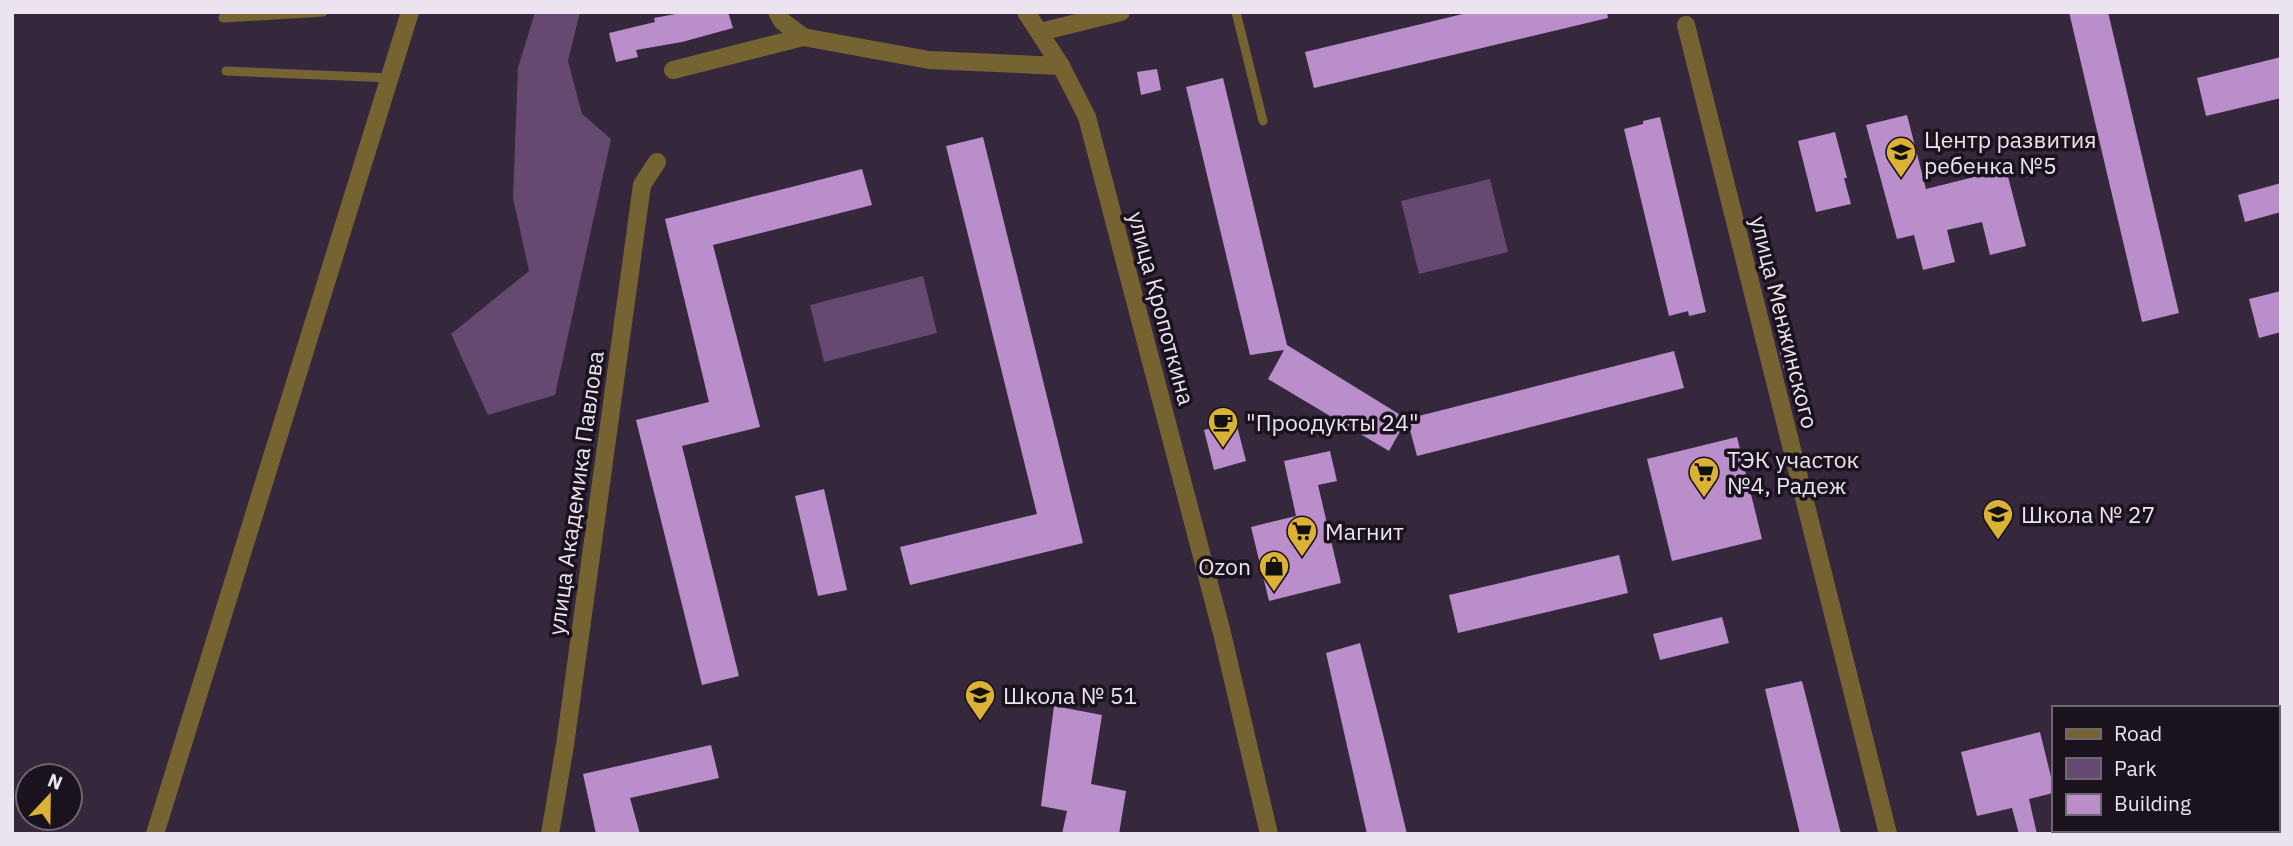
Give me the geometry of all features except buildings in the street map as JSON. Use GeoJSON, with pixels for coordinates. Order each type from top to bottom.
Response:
{"type":"FeatureCollection","features":[{"type":"Feature","properties":{"kind":"street"},"geometry":{"type":"LineString","coordinates":[[155,834],[410,12]]}},
{"type":"Feature","properties":{"kind":"street"},"geometry":{"type":"LineString","coordinates":[[777,12],[782,21],[803,37]]}},
{"type":"Feature","properties":{"kind":"street","name":"улица Кропоткина"},"geometry":{"type":"LineString","coordinates":[[1026,12],[1061,66],[1087,117],[1222,633],[1269,834]]}},
{"type":"Feature","properties":{"kind":"street"},"geometry":{"type":"LineString","coordinates":[[1040,32],[1121,12]]}},
{"type":"Feature","properties":{"kind":"street","name":"улица Менжинского"},"geometry":{"type":"LineString","coordinates":[[1686,25],[1888,834]]}},
{"type":"Feature","properties":{"kind":"street"},"geometry":{"type":"LineString","coordinates":[[673,70],[803,37],[929,60],[1061,66]]}},
{"type":"Feature","properties":{"kind":"street","name":"улица Академика Павлова"},"geometry":{"type":"LineString","coordinates":[[550,834],[565,745],[642,186],[657,162]]}},
{"type":"Feature","properties":{"kind":"lane"},"geometry":{"type":"LineString","coordinates":[[223,18],[323,12]]}},
{"type":"Feature","properties":{"kind":"lane"},"geometry":{"type":"LineString","coordinates":[[1236,12],[1263,121]]}},
{"type":"Feature","properties":{"kind":"lane"},"geometry":{"type":"LineString","coordinates":[[226,71],[391,78]]}},
{"type":"Feature","properties":{"kind":"green space"},"geometry":{"type":"Polygon","coordinates":[[[535,12],[580,12],[568,61],[582,114],[611,139],[555,395],[488,415],[451,334],[529,271],[513,198],[518,68],[535,12]]]}},
{"type":"Feature","properties":{"kind":"green space"},"geometry":{"type":"Polygon","coordinates":[[[1490,179],[1508,252],[1419,274],[1401,201],[1490,179]]]}},
{"type":"Feature","properties":{"kind":"green space"},"geometry":{"type":"Polygon","coordinates":[[[923,276],[937,333],[824,362],[810,305],[923,276]]]}},
{"type":"Feature","properties":{"kind":"place","name":"Центр развития ребенка №5"},"geometry":{"type":"Point","coordinates":[1901,179]}},
{"type":"Feature","properties":{"kind":"place","name":"\"Проодукты 24\""},"geometry":{"type":"Point","coordinates":[1223,449]}},
{"type":"Feature","properties":{"kind":"place","name":"ТЭК участок №4, Радеж"},"geometry":{"type":"Point","coordinates":[1704,499]}},
{"type":"Feature","properties":{"kind":"place","name":"Школа № 27"},"geometry":{"type":"Point","coordinates":[1998,541]}},
{"type":"Feature","properties":{"kind":"place","name":"Магнит"},"geometry":{"type":"Point","coordinates":[1302,558]}},
{"type":"Feature","properties":{"kind":"place","name":"Ozon"},"geometry":{"type":"Point","coordinates":[1274,593]}},
{"type":"Feature","properties":{"kind":"place","name":"Школа № 51"},"geometry":{"type":"Point","coordinates":[980,722]}}]}
